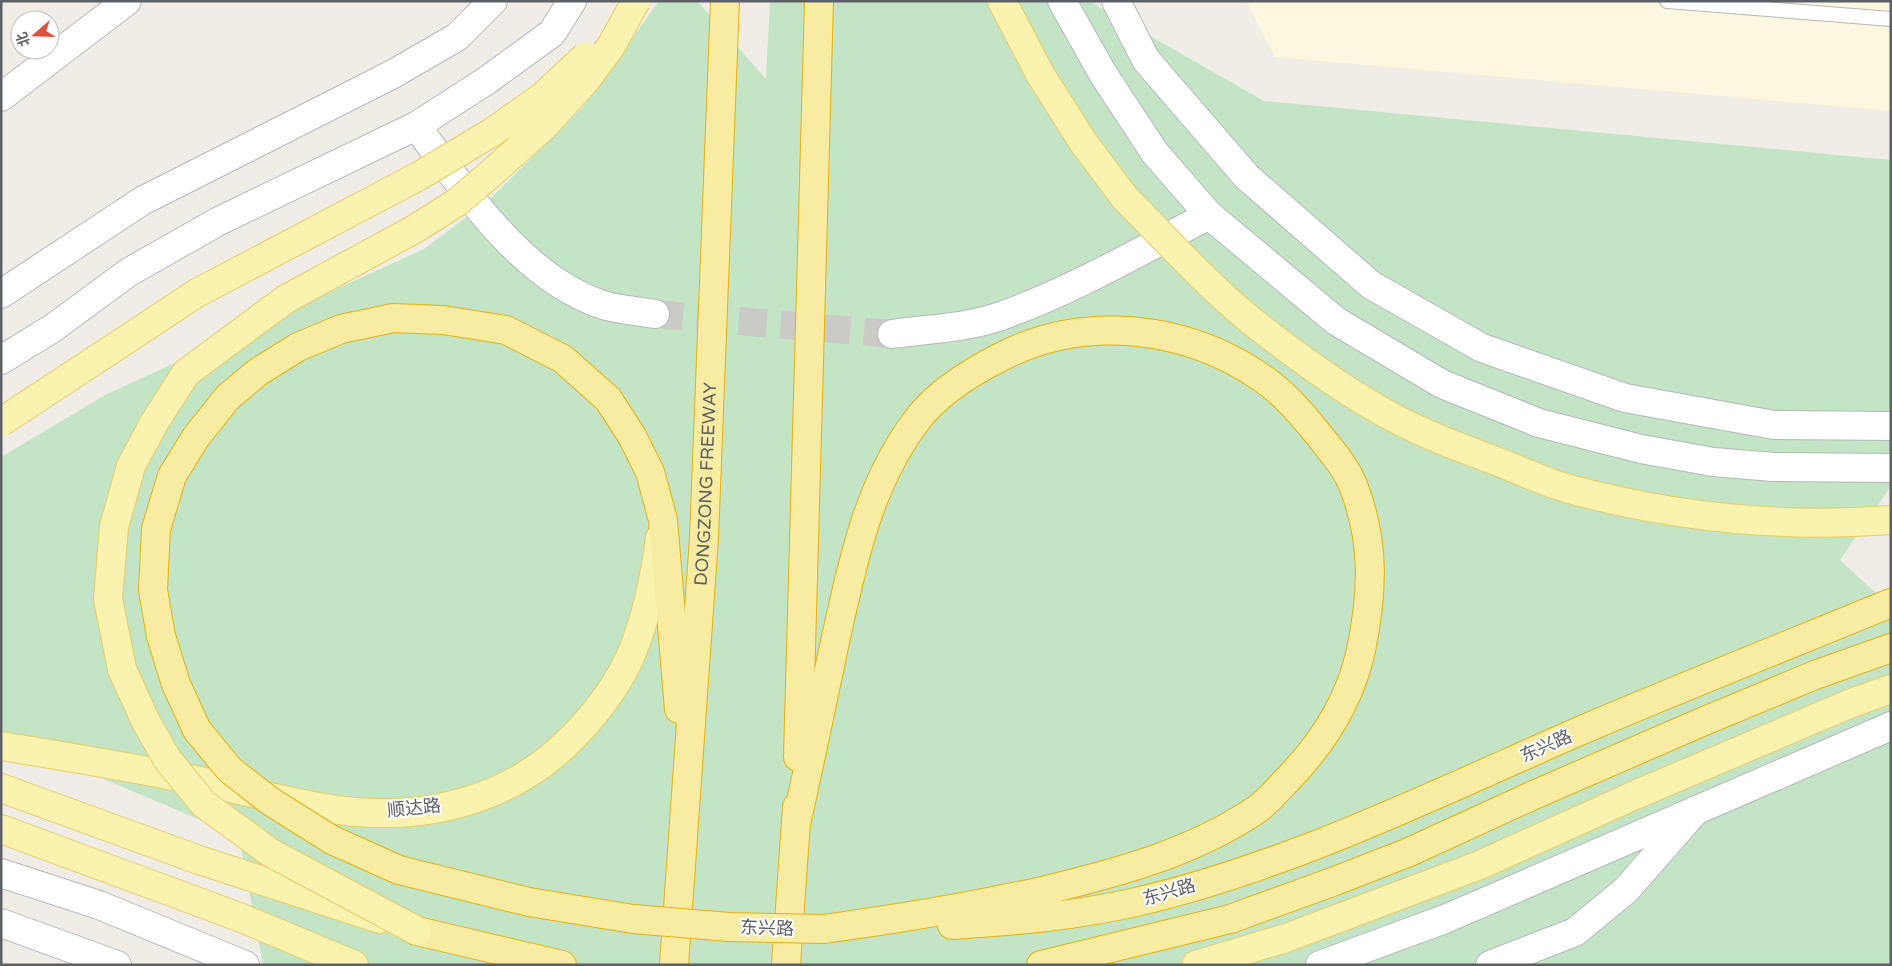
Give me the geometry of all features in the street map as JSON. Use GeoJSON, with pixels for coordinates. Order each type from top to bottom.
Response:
{"type":"FeatureCollection","features":[{"type":"Feature","properties":{"kind":"highway","name":"DONGZONG FREEWAY"},"geometry":{"type":"LineString","coordinates":[[674,965],[704,538],[725,1]]}},
{"type":"Feature","properties":{"kind":"highway"},"geometry":{"type":"LineString","coordinates":[[786,965],[796,824],[819,1]]}},
{"type":"Feature","properties":{"kind":"highway","name":"东兴路"},"geometry":{"type":"LineString","coordinates":[[686,800],[663,520],[650,472],[632,436],[608,399],[563,359],[506,330],[444,320],[393,318],[341,329],[298,347],[258,372],[228,397],[196,437],[172,476],[156,529],[153,590],[162,636],[176,684],[197,730],[230,770],[270,801],[332,840],[399,870],[529,902],[633,919],[729,927],[824,930],[943,925],[1069,914],[1136,902],[1194,886],[1267,862],[1344,832],[1635,707],[1891,603]]}},
{"type":"Feature","properties":{"kind":"highway"},"geometry":{"type":"LineString","coordinates":[[796,824],[858,544],[871,502],[890,462],[919,416],[948,390],[982,367],[1020,347],[1060,335],[1104,330],[1139,331],[1176,338],[1227,357],[1263,378],[1297,408],[1351,480],[1365,525],[1372,573],[1368,616],[1359,662],[1348,694],[1313,754],[1260,807],[1216,833],[1156,860],[1111,875],[949,911],[824,930]]}},
{"type":"Feature","properties":{"kind":"highway"},"geometry":{"type":"LineString","coordinates":[[1041,965],[1230,919],[1335,881],[1407,853],[1536,794],[1815,675],[1891,648]]}},
{"type":"Feature","properties":{"kind":"highway"},"geometry":{"type":"LineString","coordinates":[[417,931],[562,965]]}},
{"type":"Feature","properties":{"kind":"main road"},"geometry":{"type":"LineString","coordinates":[[1,422],[197,293],[419,176],[491,134],[542,97],[581,61],[632,1]]}},
{"type":"Feature","properties":{"kind":"main road"},"geometry":{"type":"LineString","coordinates":[[417,931],[272,853],[204,804],[167,760],[144,720],[122,669],[108,600],[114,527],[130,466],[154,423],[186,373],[286,299],[413,230],[456,203],[544,126],[586,80],[611,46],[636,1]]}},
{"type":"Feature","properties":{"kind":"main road"},"geometry":{"type":"LineString","coordinates":[[1002,1],[1040,74],[1083,142],[1125,198],[1200,273],[1261,329],[1338,384],[1392,417],[1449,443],[1568,488],[1647,505],[1724,518],[1834,524],[1891,520]]}},
{"type":"Feature","properties":{"kind":"main road","name":"顺达路"},"geometry":{"type":"LineString","coordinates":[[1,746],[168,774],[335,809],[369,812],[411,812],[481,796],[524,776],[556,751],[587,721],[611,691],[633,650],[656,567],[663,520]]}},
{"type":"Feature","properties":{"kind":"main road"},"geometry":{"type":"LineString","coordinates":[[1196,965],[1286,938],[1480,865],[1635,795],[1854,702],[1891,689]]}},
{"type":"Feature","properties":{"kind":"main road"},"geometry":{"type":"LineString","coordinates":[[1,788],[199,860],[417,931]]}},
{"type":"Feature","properties":{"kind":"main road"},"geometry":{"type":"LineString","coordinates":[[1,829],[239,917],[354,965]]}},
{"type":"Feature","properties":{"kind":"street"},"geometry":{"type":"LineString","coordinates":[[1,97],[127,1]]}},
{"type":"Feature","properties":{"kind":"street"},"geometry":{"type":"LineString","coordinates":[[1,294],[142,201],[393,74],[457,37],[493,1]]}},
{"type":"Feature","properties":{"kind":"street"},"geometry":{"type":"LineString","coordinates":[[1,360],[53,328],[130,272],[219,221],[416,126],[486,81],[552,33],[572,1]]}},
{"type":"Feature","properties":{"kind":"street"},"geometry":{"type":"LineString","coordinates":[[1062,1],[1103,74],[1155,153],[1209,214],[1336,321],[1442,384],[1539,423],[1642,449],[1713,462],[1773,468],[1891,468]]}},
{"type":"Feature","properties":{"kind":"street"},"geometry":{"type":"LineString","coordinates":[[1116,1],[1146,60],[1248,177],[1371,285],[1482,348],[1624,398],[1774,425],[1891,426]]}},
{"type":"Feature","properties":{"kind":"street"},"geometry":{"type":"LineString","coordinates":[[416,126],[496,229],[559,285],[604,305],[655,314]]}},
{"type":"Feature","properties":{"kind":"street"},"geometry":{"type":"LineString","coordinates":[[892,334],[962,325],[1000,316],[1096,275],[1209,214]]}},
{"type":"Feature","properties":{"kind":"street"},"geometry":{"type":"LineString","coordinates":[[1320,965],[1444,919],[1891,726]]}},
{"type":"Feature","properties":{"kind":"street"},"geometry":{"type":"LineString","coordinates":[[1490,965],[1575,932],[1626,890],[1695,811]]}},
{"type":"Feature","properties":{"kind":"street"},"geometry":{"type":"LineString","coordinates":[[1,874],[99,905],[245,965]]}},
{"type":"Feature","properties":{"kind":"street"},"geometry":{"type":"LineString","coordinates":[[1,923],[117,965]]}},
{"type":"Feature","properties":{"kind":"lane"},"geometry":{"type":"LineString","coordinates":[[1667,1],[1891,19]]}},
{"type":"Feature","properties":{"kind":"shaded area"},"geometry":{"type":"Polygon","coordinates":[[[1246,1],[1891,1],[1891,111],[1275,57],[1246,1]]]}},
{"type":"Feature","properties":{"kind":"green space"},"geometry":{"type":"Polygon","coordinates":[[[659,1],[697,1],[766,79],[770,1],[1089,1],[1264,101],[1891,160],[1891,486],[1840,560],[1891,607],[1891,965],[263,965],[239,836],[1,736],[1,457],[107,394],[424,249],[488,201],[582,108],[659,1]]]}},
{"type":"Feature","properties":{"kind":"tunnel"},"geometry":{"type":"LineString","coordinates":[[655,314],[892,334]]}}]}
